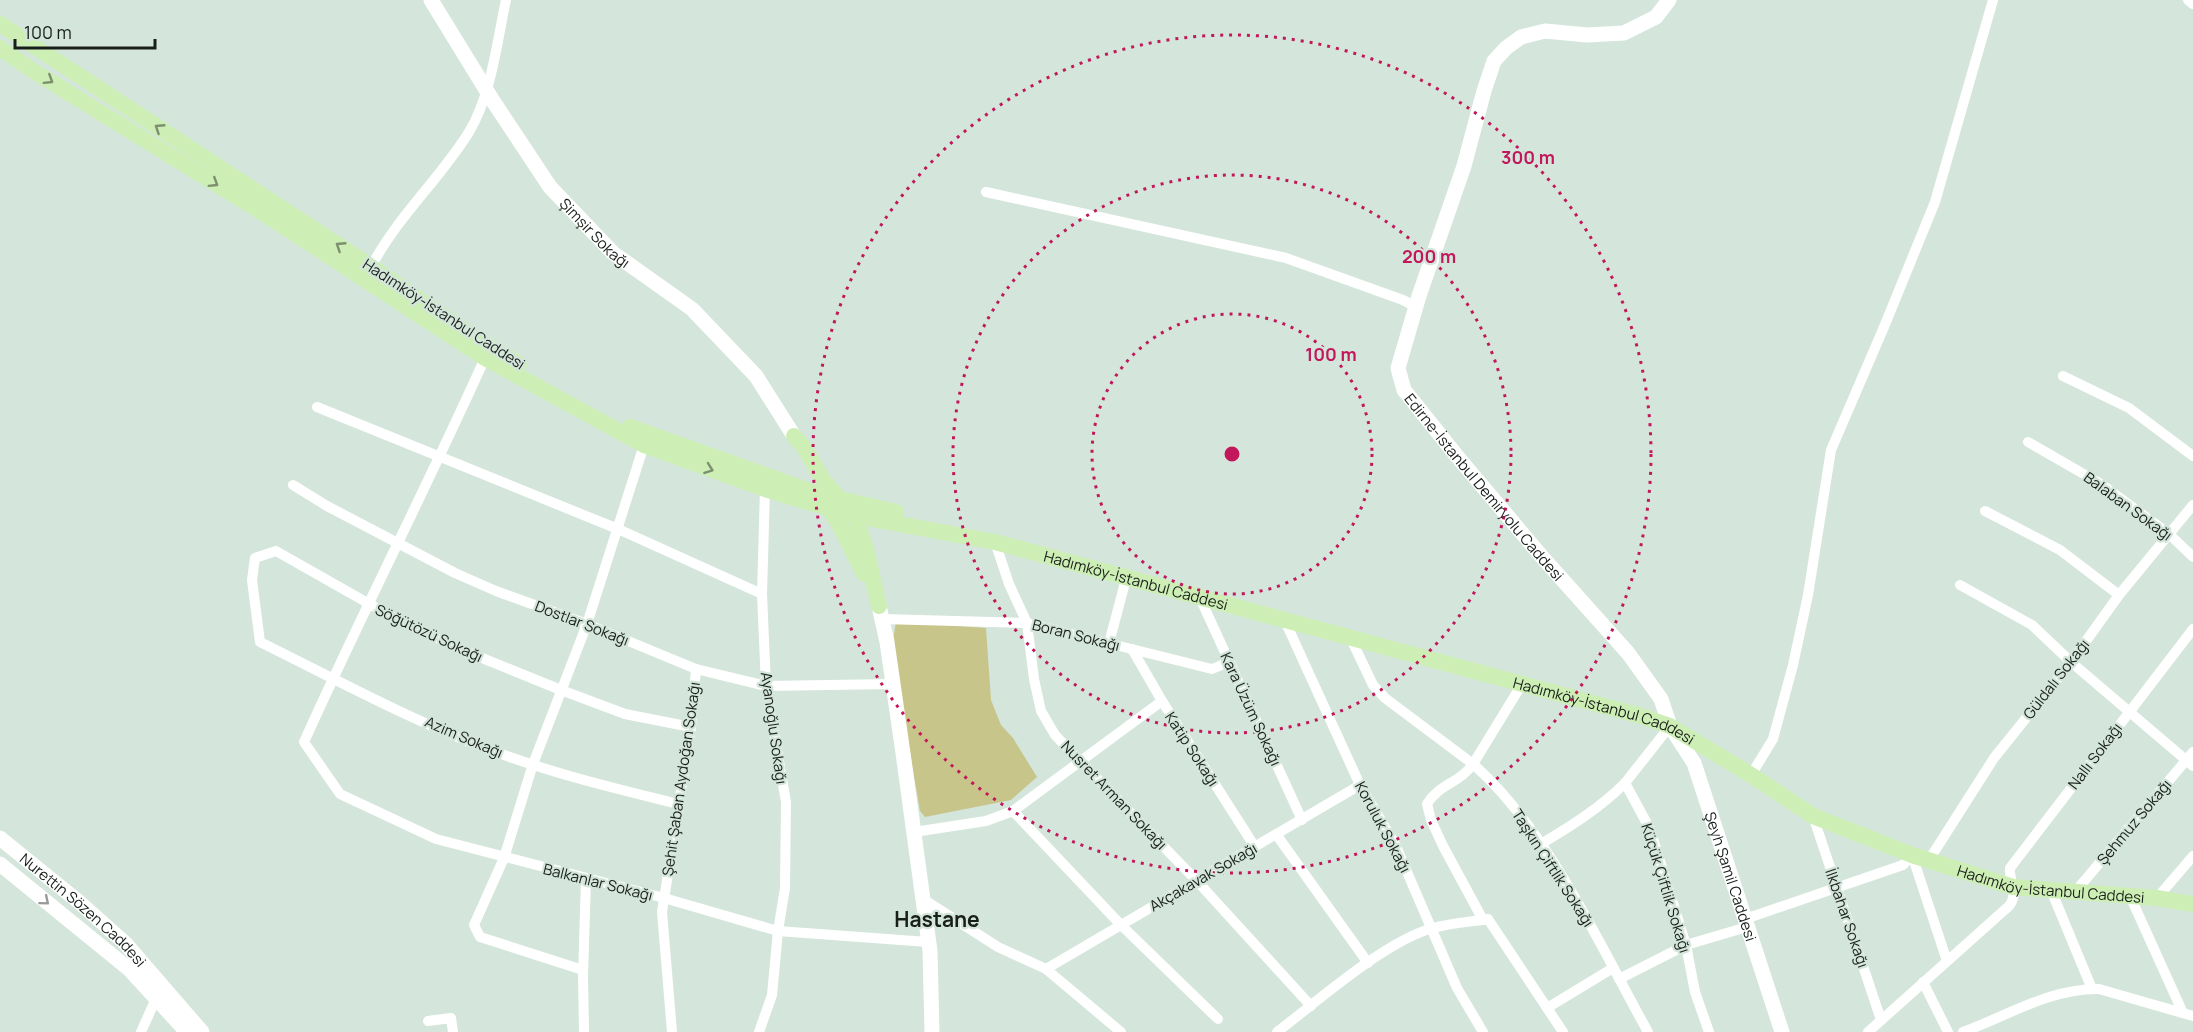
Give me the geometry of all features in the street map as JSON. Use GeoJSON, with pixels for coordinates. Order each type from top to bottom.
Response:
{"type":"FeatureCollection","features":[{"type":"Feature","properties":{"kind":"main road","name":"Hadımköy-İstanbul Caddesi"},"geometry":{"type":"LineString","coordinates":[[0,24],[483,343],[634,429],[818,494],[854,514],[983,542],[995,542]]}},
{"type":"Feature","properties":{"kind":"main road","name":"Hadımköy-İstanbul Caddesi"},"geometry":{"type":"LineString","coordinates":[[0,48],[263,213],[485,358],[644,445],[765,489],[944,523],[985,536],[995,542],[1126,579],[1641,716],[1670,726],[1813,816],[1912,855],[2013,887],[2157,898],[2193,904]]}},
{"type":"Feature","properties":{"kind":"main road"},"geometry":{"type":"LineString","coordinates":[[794,436],[818,494]]}},
{"type":"Feature","properties":{"kind":"main road"},"geometry":{"type":"LineString","coordinates":[[794,436],[803,446],[836,504],[880,613]]}},
{"type":"Feature","properties":{"kind":"main road"},"geometry":{"type":"LineString","coordinates":[[854,514],[866,549],[880,613]]}},
{"type":"Feature","properties":{"kind":"street","name":"Şimşir Sokağı"},"geometry":{"type":"LineString","coordinates":[[431,0],[486,91],[550,187],[613,253],[692,309],[756,376],[794,436]]}},
{"type":"Feature","properties":{"kind":"street"},"geometry":{"type":"LineString","coordinates":[[371,267],[401,222],[470,132],[486,91],[506,0]]}},
{"type":"Feature","properties":{"kind":"street","name":"Edirne-İstanbul Demiryolu Caddesi"},"geometry":{"type":"LineString","coordinates":[[1669,0],[1656,17],[1624,33],[1587,35],[1545,31],[1521,37],[1494,61],[1464,166],[1416,307],[1398,368],[1404,390],[1456,455],[1543,558],[1628,653],[1661,699],[1670,726]]}},
{"type":"Feature","properties":{"kind":"street"},"geometry":{"type":"LineString","coordinates":[[1751,775],[1773,739],[1793,665],[1808,595],[1831,450],[1935,202],[1993,0]]}},
{"type":"Feature","properties":{"kind":"street"},"geometry":{"type":"LineString","coordinates":[[2188,0],[2193,4]]}},
{"type":"Feature","properties":{"kind":"street"},"geometry":{"type":"LineString","coordinates":[[986,192],[1286,258],[1403,300],[1416,307]]}},
{"type":"Feature","properties":{"kind":"street"},"geometry":{"type":"LineString","coordinates":[[333,678],[397,541],[440,458],[485,358]]}},
{"type":"Feature","properties":{"kind":"street"},"geometry":{"type":"LineString","coordinates":[[2062,376],[2129,408],[2193,456]]}},
{"type":"Feature","properties":{"kind":"street"},"geometry":{"type":"LineString","coordinates":[[317,407],[618,529],[762,594]]}},
{"type":"Feature","properties":{"kind":"street","name":"Balaban Sokağı"},"geometry":{"type":"LineString","coordinates":[[2028,442],[2101,484],[2169,534],[2193,557]]}},
{"type":"Feature","properties":{"kind":"street"},"geometry":{"type":"LineString","coordinates":[[583,970],[480,937],[474,925],[504,858],[532,764],[587,624],[644,445]]}},
{"type":"Feature","properties":{"kind":"street","name":"Dostlar Sokağı"},"geometry":{"type":"LineString","coordinates":[[293,485],[327,506],[455,573],[696,669],[766,686],[892,684]]}},
{"type":"Feature","properties":{"kind":"street","name":"Ayanoğlu Sokağı"},"geometry":{"type":"LineString","coordinates":[[759,1032],[772,994],[785,888],[786,802],[766,686],[762,594],[765,489]]}},
{"type":"Feature","properties":{"kind":"street","name":"Güldalı Sokağı"},"geometry":{"type":"LineString","coordinates":[[1929,860],[1994,759],[2071,662],[2119,595],[2193,505]]}},
{"type":"Feature","properties":{"kind":"street"},"geometry":{"type":"LineString","coordinates":[[1985,511],[2060,550],[2119,595]]}},
{"type":"Feature","properties":{"kind":"street","name":"Nusret Arman Sokağı"},"geometry":{"type":"LineString","coordinates":[[995,542],[1009,584],[1027,623],[1034,679],[1041,711],[1054,735],[1197,881],[1311,1006]]}},
{"type":"Feature","properties":{"kind":"street","name":"Söğütözü Sokağı"},"geometry":{"type":"LineString","coordinates":[[260,642],[252,580],[255,558],[276,551],[368,605],[460,649],[625,714],[691,727]]}},
{"type":"Feature","properties":{"kind":"street"},"geometry":{"type":"LineString","coordinates":[[1109,644],[1126,579]]}},
{"type":"Feature","properties":{"kind":"street"},"geometry":{"type":"LineString","coordinates":[[1960,585],[2032,625],[2071,662],[2129,711],[2191,759]]}},
{"type":"Feature","properties":{"kind":"street","name":"Kara Üzüm Sokağı"},"geometry":{"type":"LineString","coordinates":[[1200,598],[1302,820]]}},
{"type":"Feature","properties":{"kind":"street"},"geometry":{"type":"LineString","coordinates":[[880,613],[923,898],[928,942],[932,1032]]}},
{"type":"Feature","properties":{"kind":"street","name":"Boran Sokağı"},"geometry":{"type":"LineString","coordinates":[[880,613],[1027,623],[1212,669],[1229,662]]}},
{"type":"Feature","properties":{"kind":"street","name":"Koruluk Sokağı"},"geometry":{"type":"LineString","coordinates":[[1285,621],[1360,785],[1395,844],[1457,988],[1483,1032]]}},
{"type":"Feature","properties":{"kind":"street","name":"Nallı Sokağı"},"geometry":{"type":"LineString","coordinates":[[1868,1032],[2009,906],[2013,901],[2013,887],[2009,877],[2010,868],[2193,629]]}},
{"type":"Feature","properties":{"kind":"street","name":"Taşkın Çiftlik Sokağı"},"geometry":{"type":"LineString","coordinates":[[1351,639],[1373,685],[1392,704],[1426,727],[1495,783],[1541,844],[1569,889],[1648,1032]]}},
{"type":"Feature","properties":{"kind":"street","name":"Azim Sokağı"},"geometry":{"type":"LineString","coordinates":[[260,642],[489,750],[579,779],[678,804]]}},
{"type":"Feature","properties":{"kind":"street","name":"Katip Sokağı"},"geometry":{"type":"LineString","coordinates":[[1132,649],[1162,701],[1255,847]]}},
{"type":"Feature","properties":{"kind":"street","name":"Şehit Şaban Aydoğan Sokağı"},"geometry":{"type":"LineString","coordinates":[[672,1032],[662,912],[691,727],[696,669]]}},
{"type":"Feature","properties":{"kind":"street","name":"Balkanlar Sokağı"},"geometry":{"type":"LineString","coordinates":[[333,678],[304,742],[340,794],[436,840],[664,898],[778,931],[928,942]]}},
{"type":"Feature","properties":{"kind":"street"},"geometry":{"type":"LineString","coordinates":[[1483,920],[1443,846],[1426,804],[1441,789],[1466,775],[1522,684]]}},
{"type":"Feature","properties":{"kind":"street"},"geometry":{"type":"LineString","coordinates":[[914,832],[986,821],[1014,811],[1162,701]]}},
{"type":"Feature","properties":{"kind":"street"},"geometry":{"type":"LineString","coordinates":[[1541,844],[1576,823],[1612,796],[1670,726]]}},
{"type":"Feature","properties":{"kind":"street","name":"Şeyh Şamil Caddesi"},"geometry":{"type":"LineString","coordinates":[[1670,726],[1694,763],[1782,1032]]}},
{"type":"Feature","properties":{"kind":"street","name":"Şehmuz Sokağı"},"geometry":{"type":"LineString","coordinates":[[2075,892],[2191,759]]}},
{"type":"Feature","properties":{"kind":"street","name":"Küçük Çiftlik Sokağı"},"geometry":{"type":"LineString","coordinates":[[1625,783],[1650,829],[1686,945],[1695,992],[1709,1032]]}},
{"type":"Feature","properties":{"kind":"street","name":"Akçakavak Sokağı"},"geometry":{"type":"LineString","coordinates":[[1046,969],[1360,785]]}},
{"type":"Feature","properties":{"kind":"street"},"geometry":{"type":"LineString","coordinates":[[1014,811],[1120,925],[1218,1019]]}},
{"type":"Feature","properties":{"kind":"street","name":"İlkbahar Sokağı"},"geometry":{"type":"LineString","coordinates":[[1813,816],[1881,1020]]}},
{"type":"Feature","properties":{"kind":"street"},"geometry":{"type":"LineString","coordinates":[[1276,834],[1368,963]]}},
{"type":"Feature","properties":{"kind":"street","name":"Nurettin Sözen Caddesi"},"geometry":{"type":"LineString","coordinates":[[0,838],[79,902],[125,944],[160,992]]}},
{"type":"Feature","properties":{"kind":"street"},"geometry":{"type":"LineString","coordinates":[[1619,979],[1686,945],[1903,865],[1912,855],[1947,961]]}},
{"type":"Feature","properties":{"kind":"street"},"geometry":{"type":"LineString","coordinates":[[2157,898],[2193,856]]}},
{"type":"Feature","properties":{"kind":"street","name":"Nurettin Sözen Caddesi"},"geometry":{"type":"LineString","coordinates":[[0,864],[160,992]]}},
{"type":"Feature","properties":{"kind":"street"},"geometry":{"type":"LineString","coordinates":[[584,1032],[583,970],[586,879]]}},
{"type":"Feature","properties":{"kind":"street"},"geometry":{"type":"LineString","coordinates":[[2051,890],[2092,989]]}},
{"type":"Feature","properties":{"kind":"street"},"geometry":{"type":"LineString","coordinates":[[2130,896],[2188,1014]]}},
{"type":"Feature","properties":{"kind":"street"},"geometry":{"type":"LineString","coordinates":[[923,898],[998,947],[1046,969],[1121,1032]]}},
{"type":"Feature","properties":{"kind":"street"},"geometry":{"type":"LineString","coordinates":[[1277,1032],[1368,963],[1397,944],[1432,928],[1488,919],[1563,1032]]}},
{"type":"Feature","properties":{"kind":"street"},"geometry":{"type":"LineString","coordinates":[[1547,1008],[1613,968]]}},
{"type":"Feature","properties":{"kind":"street"},"geometry":{"type":"LineString","coordinates":[[1923,982],[1948,1032]]}},
{"type":"Feature","properties":{"kind":"street"},"geometry":{"type":"LineString","coordinates":[[1963,1032],[2063,993],[2084,988],[2099,989],[2188,1014]]}},
{"type":"Feature","properties":{"kind":"street"},"geometry":{"type":"LineString","coordinates":[[141,1032],[160,992]]}},
{"type":"Feature","properties":{"kind":"street"},"geometry":{"type":"LineString","coordinates":[[160,992],[187,1032]]}},
{"type":"Feature","properties":{"kind":"street"},"geometry":{"type":"LineString","coordinates":[[160,992],[202,1032]]}},
{"type":"Feature","properties":{"kind":"street"},"geometry":{"type":"LineString","coordinates":[[428,1021],[451,1018],[453,1032]]}},
{"type":"Feature","properties":{"kind":"shaded area"},"geometry":{"type":"Polygon","coordinates":[[[896,621],[986,628],[991,700],[1001,725],[1013,738],[1037,777],[1011,800],[925,817],[920,811],[892,648],[896,621]]]}},
{"type":"Feature","properties":{"kind":"district","name":"Hastane"},"geometry":{"type":"Point","coordinates":[937,919]}}]}
